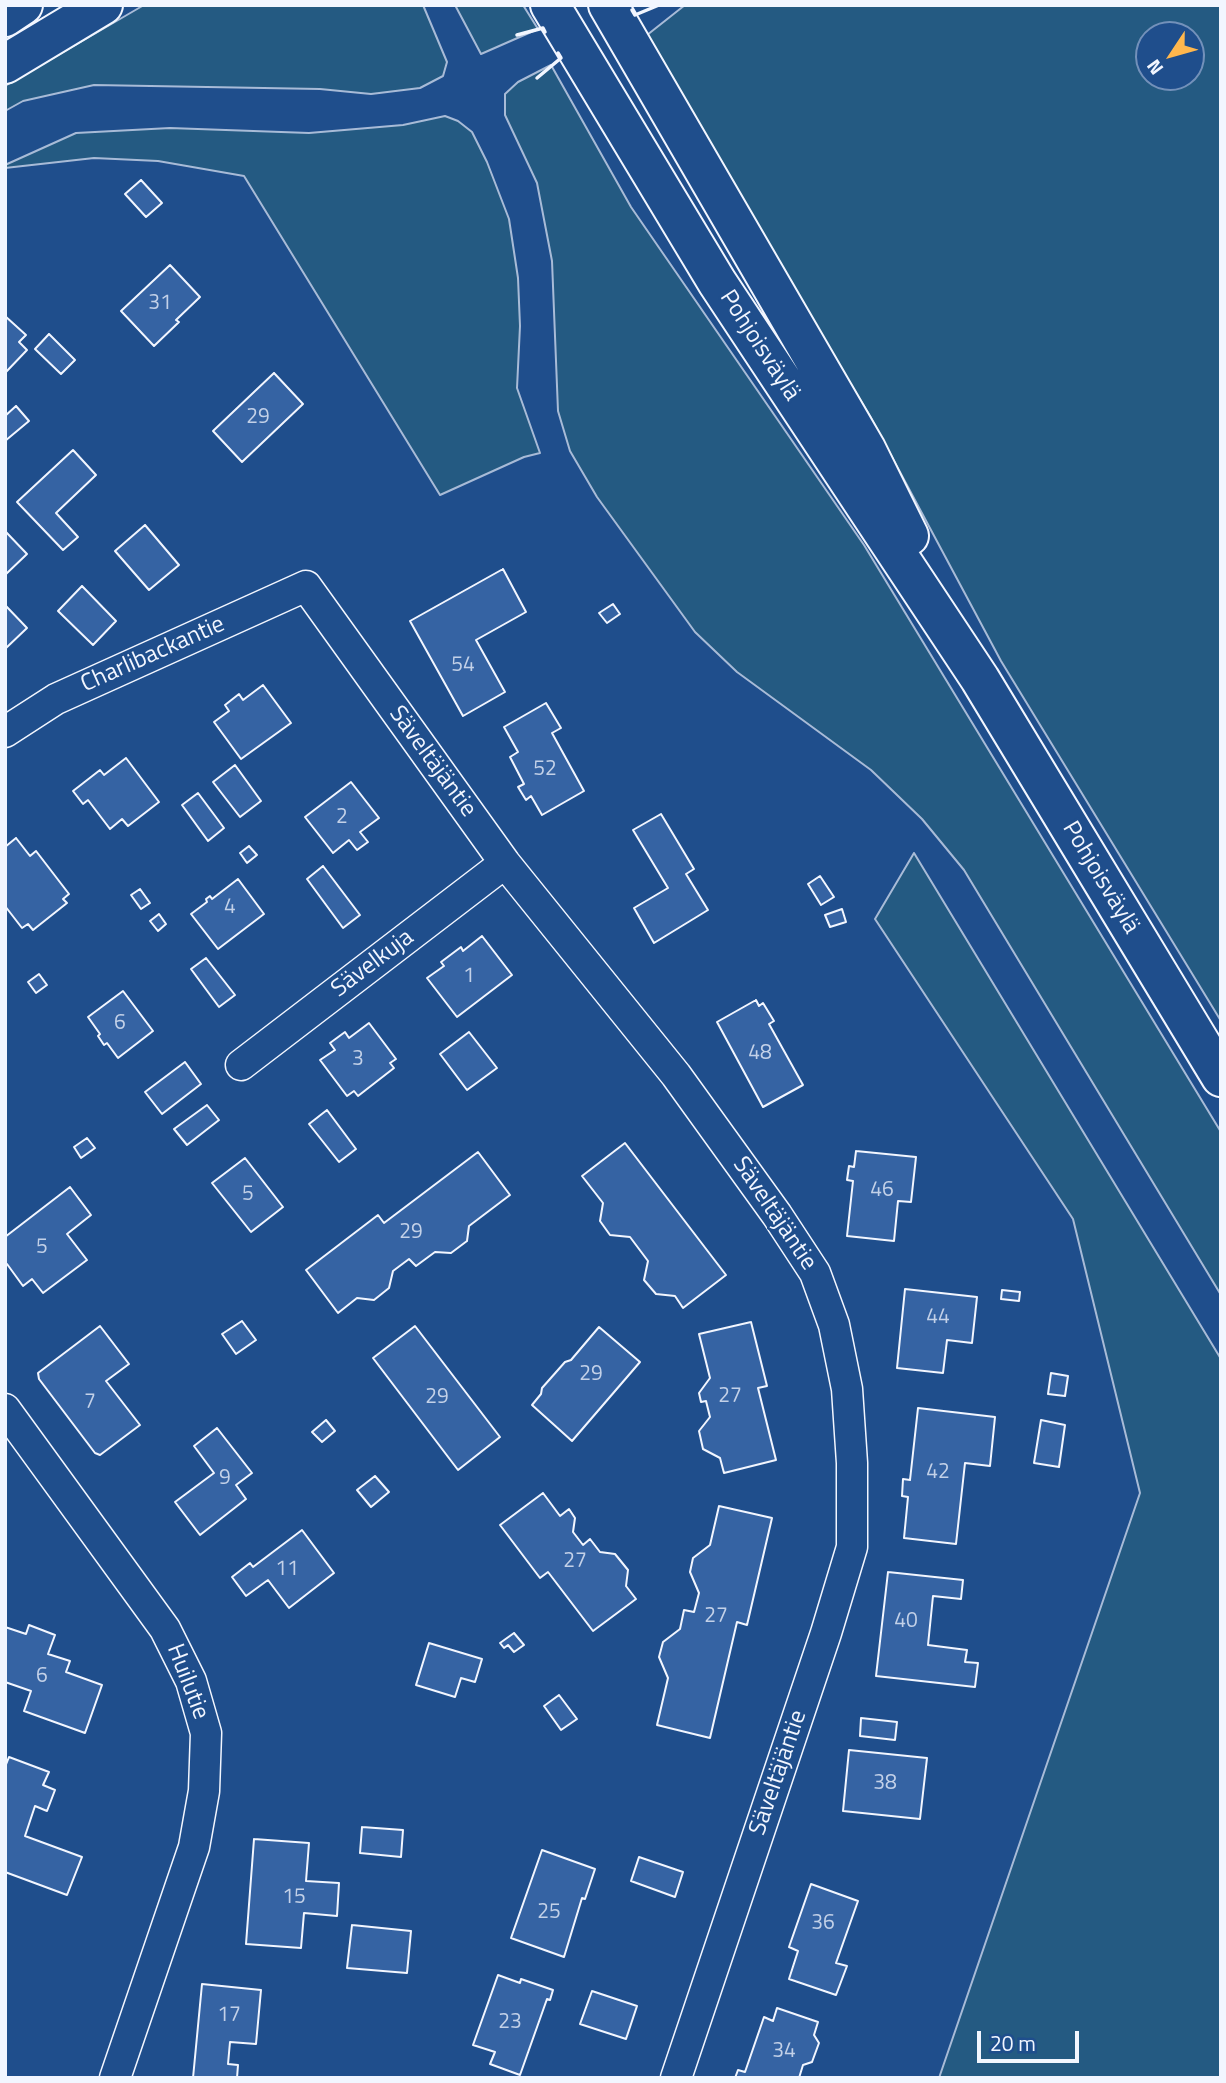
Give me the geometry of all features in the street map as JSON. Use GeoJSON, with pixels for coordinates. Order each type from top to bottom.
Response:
{"type":"FeatureCollection","features":[{"type":"Feature","properties":{"kind":"main road"},"geometry":{"type":"LineString","coordinates":[[5,17],[23,5]]}},
{"type":"Feature","properties":{"kind":"main road"},"geometry":{"type":"LineString","coordinates":[[5,64],[103,5]]}},
{"type":"Feature","properties":{"kind":"main road","name":"Pohjoisväylä"},"geometry":{"type":"LineString","coordinates":[[550,5],[717,282],[979,679],[1221,1077]]}},
{"type":"Feature","properties":{"kind":"main road","name":"Pohjoisväylä"},"geometry":{"type":"LineString","coordinates":[[608,5],[866,449],[979,679]]}},
{"type":"Feature","properties":{"kind":"street","name":"Charlibackantie"},"geometry":{"type":"LineString","coordinates":[[5,732],[56,699],[306,586]]}},
{"type":"Feature","properties":{"kind":"street","name":"Säveltäjäntie"},"geometry":{"type":"LineString","coordinates":[[306,586],[505,863],[676,1075],[777,1215],[815,1273],[834,1325],[847,1389],[852,1463],[852,1547],[826,1633],[676,2078]]}},
{"type":"Feature","properties":{"kind":"street","name":"Sävelkuja"},"geometry":{"type":"LineString","coordinates":[[241,1065],[505,863]]}},
{"type":"Feature","properties":{"kind":"street","name":"Huilutie"},"geometry":{"type":"LineString","coordinates":[[5,1409],[165,1629],[191,1681],[206,1733],[204,1791],[194,1847],[115,2078]]}},
{"type":"Feature","properties":{"kind":"shaded area"},"geometry":{"type":"Polygon","coordinates":[[[144,5],[423,5],[447,62],[443,76],[420,88],[371,94],[320,89],[94,85],[23,101],[5,111],[5,86],[144,5]]]}},
{"type":"Feature","properties":{"kind":"shaded area"},"geometry":{"type":"Polygon","coordinates":[[[455,5],[523,5],[538,29],[481,54],[455,5]]]}},
{"type":"Feature","properties":{"kind":"shaded area"},"geometry":{"type":"Polygon","coordinates":[[[685,5],[1221,5],[1221,1021],[1001,661],[870,416],[642,39],[685,5]]]}},
{"type":"Feature","properties":{"kind":"shaded area"},"geometry":{"type":"Polygon","coordinates":[[[551,65],[631,207],[864,545],[1221,1132],[1221,1295],[964,870],[922,819],[871,770],[737,672],[695,632],[597,497],[570,451],[558,411],[552,261],[537,183],[505,115],[505,94],[518,82],[551,65]]]}},
{"type":"Feature","properties":{"kind":"shaded area"},"geometry":{"type":"Polygon","coordinates":[[[445,116],[458,121],[472,132],[509,219],[518,278],[520,326],[517,388],[540,453],[524,457],[440,495],[244,176],[158,161],[94,158],[5,168],[5,165],[76,133],[170,128],[309,133],[403,125],[445,116]]]}},
{"type":"Feature","properties":{"kind":"shaded area"},"geometry":{"type":"Polygon","coordinates":[[[914,853],[1221,1359],[1221,2078],[939,2078],[1140,1493],[1073,1219],[875,919],[914,853]]]}},
{"type":"Feature","properties":{"kind":"building"},"geometry":{"type":"Polygon","coordinates":[[[141,180],[162,203],[146,217],[125,194],[141,180]]]}},
{"type":"Feature","properties":{"kind":"building"},"geometry":{"type":"Polygon","coordinates":[[[170,265],[200,297],[154,346],[121,311],[170,265]]]}},
{"type":"Feature","properties":{"kind":"building"},"geometry":{"type":"Polygon","coordinates":[[[5,316],[26,335],[19,342],[27,350],[5,373],[5,316]]]}},
{"type":"Feature","properties":{"kind":"building"},"geometry":{"type":"Polygon","coordinates":[[[49,334],[75,360],[61,374],[35,349],[49,334]]]}},
{"type":"Feature","properties":{"kind":"building"},"geometry":{"type":"Polygon","coordinates":[[[274,373],[303,404],[242,462],[213,431],[274,373]]]}},
{"type":"Feature","properties":{"kind":"building"},"geometry":{"type":"Polygon","coordinates":[[[16,406],[29,421],[5,441],[5,416],[16,406]]]}},
{"type":"Feature","properties":{"kind":"building"},"geometry":{"type":"Polygon","coordinates":[[[73,450],[96,475],[56,513],[78,537],[63,550],[17,502],[73,450]]]}},
{"type":"Feature","properties":{"kind":"building"},"geometry":{"type":"Polygon","coordinates":[[[145,525],[179,565],[149,590],[115,551],[145,525]]]}},
{"type":"Feature","properties":{"kind":"building"},"geometry":{"type":"Polygon","coordinates":[[[5,531],[27,554],[5,575],[5,531]]]}},
{"type":"Feature","properties":{"kind":"building"},"geometry":{"type":"Polygon","coordinates":[[[503,569],[526,612],[476,640],[505,692],[463,716],[410,621],[503,569]]]}},
{"type":"Feature","properties":{"kind":"building"},"geometry":{"type":"Polygon","coordinates":[[[82,586],[116,621],[93,645],[58,611],[82,586]]]}},
{"type":"Feature","properties":{"kind":"building"},"geometry":{"type":"Polygon","coordinates":[[[613,604],[620,614],[607,623],[599,613],[613,604]]]}},
{"type":"Feature","properties":{"kind":"building"},"geometry":{"type":"Polygon","coordinates":[[[5,605],[27,628],[5,649],[5,605]]]}},
{"type":"Feature","properties":{"kind":"building"},"geometry":{"type":"Polygon","coordinates":[[[263,685],[291,723],[241,759],[214,722],[229,711],[225,705],[239,694],[243,700],[263,685]]]}},
{"type":"Feature","properties":{"kind":"building"},"geometry":{"type":"Polygon","coordinates":[[[546,703],[561,728],[552,733],[584,791],[542,815],[531,796],[526,800],[518,787],[524,784],[510,757],[518,752],[504,727],[546,703]]]}},
{"type":"Feature","properties":{"kind":"building"},"geometry":{"type":"Polygon","coordinates":[[[126,758],[159,802],[128,826],[122,819],[110,829],[88,800],[83,804],[73,791],[100,770],[104,775],[126,758]]]}},
{"type":"Feature","properties":{"kind":"building"},"geometry":{"type":"Polygon","coordinates":[[[235,765],[261,801],[240,817],[213,782],[235,765]]]}},
{"type":"Feature","properties":{"kind":"building"},"geometry":{"type":"Polygon","coordinates":[[[351,782],[379,818],[360,832],[368,842],[357,850],[349,840],[333,853],[305,817],[351,782]]]}},
{"type":"Feature","properties":{"kind":"building"},"geometry":{"type":"Polygon","coordinates":[[[198,793],[224,828],[208,841],[182,805],[198,793]]]}},
{"type":"Feature","properties":{"kind":"building"},"geometry":{"type":"Polygon","coordinates":[[[661,814],[694,869],[686,874],[708,910],[654,943],[634,908],[668,888],[633,830],[661,814]]]}},
{"type":"Feature","properties":{"kind":"building"},"geometry":{"type":"Polygon","coordinates":[[[16,838],[30,856],[36,851],[69,894],[63,899],[67,903],[33,930],[28,924],[22,928],[5,906],[5,847],[16,838]]]}},
{"type":"Feature","properties":{"kind":"building"},"geometry":{"type":"Polygon","coordinates":[[[249,846],[257,855],[247,863],[240,853],[249,846]]]}},
{"type":"Feature","properties":{"kind":"building"},"geometry":{"type":"Polygon","coordinates":[[[323,866],[360,915],[343,928],[307,879],[323,866]]]}},
{"type":"Feature","properties":{"kind":"building"},"geometry":{"type":"Polygon","coordinates":[[[820,876],[834,897],[821,905],[808,884],[820,876]]]}},
{"type":"Feature","properties":{"kind":"building"},"geometry":{"type":"Polygon","coordinates":[[[238,879],[264,914],[218,949],[191,914],[207,902],[206,899],[210,896],[212,899],[238,879]]]}},
{"type":"Feature","properties":{"kind":"building"},"geometry":{"type":"Polygon","coordinates":[[[140,889],[150,903],[141,909],[131,895],[140,889]]]}},
{"type":"Feature","properties":{"kind":"building"},"geometry":{"type":"Polygon","coordinates":[[[842,909],[846,922],[830,927],[825,915],[842,909]]]}},
{"type":"Feature","properties":{"kind":"building"},"geometry":{"type":"Polygon","coordinates":[[[159,914],[166,924],[158,931],[150,921],[159,914]]]}},
{"type":"Feature","properties":{"kind":"building"},"geometry":{"type":"Polygon","coordinates":[[[482,936],[512,975],[457,1017],[427,978],[444,966],[441,962],[461,947],[463,951],[482,936]]]}},
{"type":"Feature","properties":{"kind":"building"},"geometry":{"type":"Polygon","coordinates":[[[206,958],[235,995],[219,1007],[191,969],[206,958]]]}},
{"type":"Feature","properties":{"kind":"building"},"geometry":{"type":"Polygon","coordinates":[[[39,974],[47,985],[36,993],[28,982],[39,974]]]}},
{"type":"Feature","properties":{"kind":"building"},"geometry":{"type":"Polygon","coordinates":[[[123,991],[153,1031],[118,1058],[107,1043],[104,1045],[88,1017],[123,991]]]}},
{"type":"Feature","properties":{"kind":"building"},"geometry":{"type":"Polygon","coordinates":[[[756,1000],[759,1006],[763,1003],[774,1021],[769,1024],[803,1085],[763,1107],[717,1022],[756,1000]]]}},
{"type":"Feature","properties":{"kind":"building"},"geometry":{"type":"Polygon","coordinates":[[[369,1023],[396,1059],[390,1063],[394,1068],[358,1096],[354,1091],[347,1096],[320,1060],[335,1050],[330,1043],[345,1032],[349,1038],[369,1023]]]}},
{"type":"Feature","properties":{"kind":"building"},"geometry":{"type":"Polygon","coordinates":[[[469,1032],[497,1068],[467,1090],[440,1054],[469,1032]]]}},
{"type":"Feature","properties":{"kind":"building"},"geometry":{"type":"Polygon","coordinates":[[[185,1062],[201,1084],[162,1114],[145,1092],[185,1062]]]}},
{"type":"Feature","properties":{"kind":"building"},"geometry":{"type":"Polygon","coordinates":[[[207,1105],[219,1120],[187,1145],[174,1129],[207,1105]]]}},
{"type":"Feature","properties":{"kind":"building"},"geometry":{"type":"Polygon","coordinates":[[[327,1110],[356,1149],[339,1162],[309,1124],[327,1110]]]}},
{"type":"Feature","properties":{"kind":"building"},"geometry":{"type":"Polygon","coordinates":[[[87,1138],[95,1148],[81,1158],[74,1147],[87,1138]]]}},
{"type":"Feature","properties":{"kind":"building"},"geometry":{"type":"Polygon","coordinates":[[[625,1143],[726,1275],[683,1308],[675,1296],[656,1294],[644,1280],[648,1261],[630,1237],[610,1235],[600,1221],[603,1203],[582,1176],[625,1143]]]}},
{"type":"Feature","properties":{"kind":"building"},"geometry":{"type":"Polygon","coordinates":[[[856,1151],[916,1157],[911,1202],[898,1201],[894,1241],[847,1236],[853,1181],[847,1180],[849,1166],[854,1167],[856,1151]]]}},
{"type":"Feature","properties":{"kind":"building"},"geometry":{"type":"Polygon","coordinates":[[[478,1152],[510,1195],[469,1226],[467,1241],[451,1253],[435,1252],[416,1266],[409,1259],[393,1271],[389,1288],[374,1300],[357,1298],[338,1313],[306,1270],[378,1215],[384,1223],[478,1152]]]}},
{"type":"Feature","properties":{"kind":"building"},"geometry":{"type":"Polygon","coordinates":[[[245,1158],[283,1207],[251,1232],[212,1183],[245,1158]]]}},
{"type":"Feature","properties":{"kind":"building"},"geometry":{"type":"Polygon","coordinates":[[[70,1187],[91,1215],[67,1234],[87,1260],[43,1293],[32,1279],[23,1286],[7,1264],[5,1265],[5,1237],[70,1187]]]}},
{"type":"Feature","properties":{"kind":"building"},"geometry":{"type":"Polygon","coordinates":[[[905,1289],[977,1297],[972,1343],[947,1340],[943,1373],[897,1368],[905,1289]]]}},
{"type":"Feature","properties":{"kind":"building"},"geometry":{"type":"Polygon","coordinates":[[[1002,1290],[1020,1292],[1019,1301],[1001,1299],[1002,1290]]]}},
{"type":"Feature","properties":{"kind":"building"},"geometry":{"type":"Polygon","coordinates":[[[242,1321],[256,1340],[236,1354],[222,1334],[242,1321]]]}},
{"type":"Feature","properties":{"kind":"building"},"geometry":{"type":"Polygon","coordinates":[[[751,1322],[767,1386],[758,1388],[776,1460],[724,1473],[720,1458],[703,1449],[699,1431],[710,1417],[706,1401],[701,1402],[699,1393],[710,1378],[699,1334],[751,1322]]]}},
{"type":"Feature","properties":{"kind":"building"},"geometry":{"type":"Polygon","coordinates":[[[100,1326],[129,1364],[106,1381],[140,1425],[100,1455],[95,1453],[39,1379],[38,1373],[100,1326]]]}},
{"type":"Feature","properties":{"kind":"building"},"geometry":{"type":"Polygon","coordinates":[[[415,1326],[500,1437],[458,1470],[373,1358],[415,1326]]]}},
{"type":"Feature","properties":{"kind":"building"},"geometry":{"type":"Polygon","coordinates":[[[599,1327],[640,1362],[572,1441],[532,1405],[541,1394],[542,1388],[599,1327]]]}},
{"type":"Feature","properties":{"kind":"building"},"geometry":{"type":"Polygon","coordinates":[[[1051,1373],[1068,1376],[1065,1396],[1048,1394],[1051,1373]]]}},
{"type":"Feature","properties":{"kind":"building"},"geometry":{"type":"Polygon","coordinates":[[[918,1408],[995,1417],[990,1466],[965,1463],[956,1544],[904,1538],[908,1497],[902,1496],[903,1479],[910,1480],[918,1408]]]}},
{"type":"Feature","properties":{"kind":"building"},"geometry":{"type":"Polygon","coordinates":[[[326,1420],[335,1431],[322,1442],[312,1432],[326,1420]]]}},
{"type":"Feature","properties":{"kind":"building"},"geometry":{"type":"Polygon","coordinates":[[[1041,1420],[1065,1425],[1059,1467],[1034,1463],[1041,1420]]]}},
{"type":"Feature","properties":{"kind":"building"},"geometry":{"type":"Polygon","coordinates":[[[217,1428],[252,1473],[236,1485],[246,1499],[200,1535],[175,1502],[214,1473],[194,1446],[217,1428]]]}},
{"type":"Feature","properties":{"kind":"building"},"geometry":{"type":"Polygon","coordinates":[[[375,1476],[389,1492],[371,1507],[357,1490],[375,1476]]]}},
{"type":"Feature","properties":{"kind":"building"},"geometry":{"type":"Polygon","coordinates":[[[543,1493],[560,1516],[569,1509],[575,1518],[573,1532],[583,1545],[590,1539],[600,1552],[615,1554],[628,1570],[626,1586],[636,1599],[593,1631],[548,1572],[540,1578],[500,1525],[543,1493]]]}},
{"type":"Feature","properties":{"kind":"building"},"geometry":{"type":"Polygon","coordinates":[[[719,1506],[772,1518],[747,1625],[737,1622],[710,1738],[657,1725],[668,1678],[659,1657],[663,1642],[680,1629],[684,1610],[694,1612],[699,1593],[690,1572],[693,1558],[710,1545],[719,1506]]]}},
{"type":"Feature","properties":{"kind":"building"},"geometry":{"type":"Polygon","coordinates":[[[302,1530],[334,1573],[289,1608],[268,1580],[246,1596],[232,1577],[250,1563],[253,1567],[302,1530]]]}},
{"type":"Feature","properties":{"kind":"building"},"geometry":{"type":"Polygon","coordinates":[[[888,1572],[963,1580],[961,1599],[933,1596],[928,1645],[967,1650],[965,1662],[978,1663],[975,1687],[876,1676],[888,1572]]]}},
{"type":"Feature","properties":{"kind":"building"},"geometry":{"type":"Polygon","coordinates":[[[29,1625],[55,1635],[48,1654],[70,1661],[66,1672],[102,1685],[85,1733],[24,1711],[31,1691],[5,1682],[5,1627],[26,1634],[29,1625]]]}},
{"type":"Feature","properties":{"kind":"building"},"geometry":{"type":"Polygon","coordinates":[[[514,1633],[524,1645],[514,1652],[508,1645],[504,1648],[500,1643],[514,1633]]]}},
{"type":"Feature","properties":{"kind":"building"},"geometry":{"type":"Polygon","coordinates":[[[429,1643],[482,1659],[475,1682],[461,1678],[455,1697],[416,1685],[429,1643]]]}},
{"type":"Feature","properties":{"kind":"building"},"geometry":{"type":"Polygon","coordinates":[[[559,1695],[577,1719],[561,1730],[544,1706],[559,1695]]]}},
{"type":"Feature","properties":{"kind":"building"},"geometry":{"type":"Polygon","coordinates":[[[861,1718],[897,1722],[895,1740],[860,1736],[861,1718]]]}},
{"type":"Feature","properties":{"kind":"building"},"geometry":{"type":"Polygon","coordinates":[[[849,1750],[927,1758],[920,1819],[843,1811],[849,1750]]]}},
{"type":"Feature","properties":{"kind":"building"},"geometry":{"type":"Polygon","coordinates":[[[9,1757],[49,1772],[43,1785],[55,1790],[47,1811],[35,1806],[25,1836],[82,1857],[67,1895],[5,1872],[5,1767],[9,1757]]]}},
{"type":"Feature","properties":{"kind":"building"},"geometry":{"type":"Polygon","coordinates":[[[362,1827],[403,1830],[401,1857],[360,1853],[362,1827]]]}},
{"type":"Feature","properties":{"kind":"building"},"geometry":{"type":"Polygon","coordinates":[[[254,1839],[309,1843],[306,1881],[339,1883],[337,1916],[304,1913],[301,1948],[246,1944],[254,1839]]]}},
{"type":"Feature","properties":{"kind":"building"},"geometry":{"type":"Polygon","coordinates":[[[542,1850],[595,1869],[585,1899],[582,1898],[564,1957],[511,1938],[542,1850]]]}},
{"type":"Feature","properties":{"kind":"building"},"geometry":{"type":"Polygon","coordinates":[[[639,1857],[683,1872],[675,1897],[631,1881],[639,1857]]]}},
{"type":"Feature","properties":{"kind":"building"},"geometry":{"type":"Polygon","coordinates":[[[811,1884],[858,1901],[836,1963],[847,1966],[836,1995],[789,1979],[798,1951],[789,1947],[811,1884]]]}},
{"type":"Feature","properties":{"kind":"building"},"geometry":{"type":"Polygon","coordinates":[[[352,1925],[411,1931],[407,1973],[347,1968],[352,1925]]]}},
{"type":"Feature","properties":{"kind":"building"},"geometry":{"type":"Polygon","coordinates":[[[498,1975],[520,1983],[521,1979],[553,1990],[550,2000],[547,1999],[520,2075],[490,2064],[495,2052],[473,2045],[498,1975]]]}},
{"type":"Feature","properties":{"kind":"building"},"geometry":{"type":"Polygon","coordinates":[[[202,1984],[261,1990],[256,2044],[230,2042],[228,2064],[238,2065],[237,2078],[193,2078],[202,1984]]]}},
{"type":"Feature","properties":{"kind":"building"},"geometry":{"type":"Polygon","coordinates":[[[592,1991],[637,2006],[626,2039],[580,2024],[592,1991]]]}},
{"type":"Feature","properties":{"kind":"building"},"geometry":{"type":"Polygon","coordinates":[[[777,2008],[818,2022],[814,2035],[819,2043],[812,2062],[803,2065],[799,2078],[735,2078],[738,2070],[745,2072],[764,2017],[773,2021],[777,2008]]]}},
{"type":"Feature","properties":{"kind":"wall"},"geometry":{"type":"LineString","coordinates":[[632,10],[635,15],[659,5]]}},
{"type":"Feature","properties":{"kind":"wall"},"geometry":{"type":"LineString","coordinates":[[517,35],[543,28],[545,32]]}},
{"type":"Feature","properties":{"kind":"wall"},"geometry":{"type":"LineString","coordinates":[[537,78],[561,58],[558,53]]}}]}
